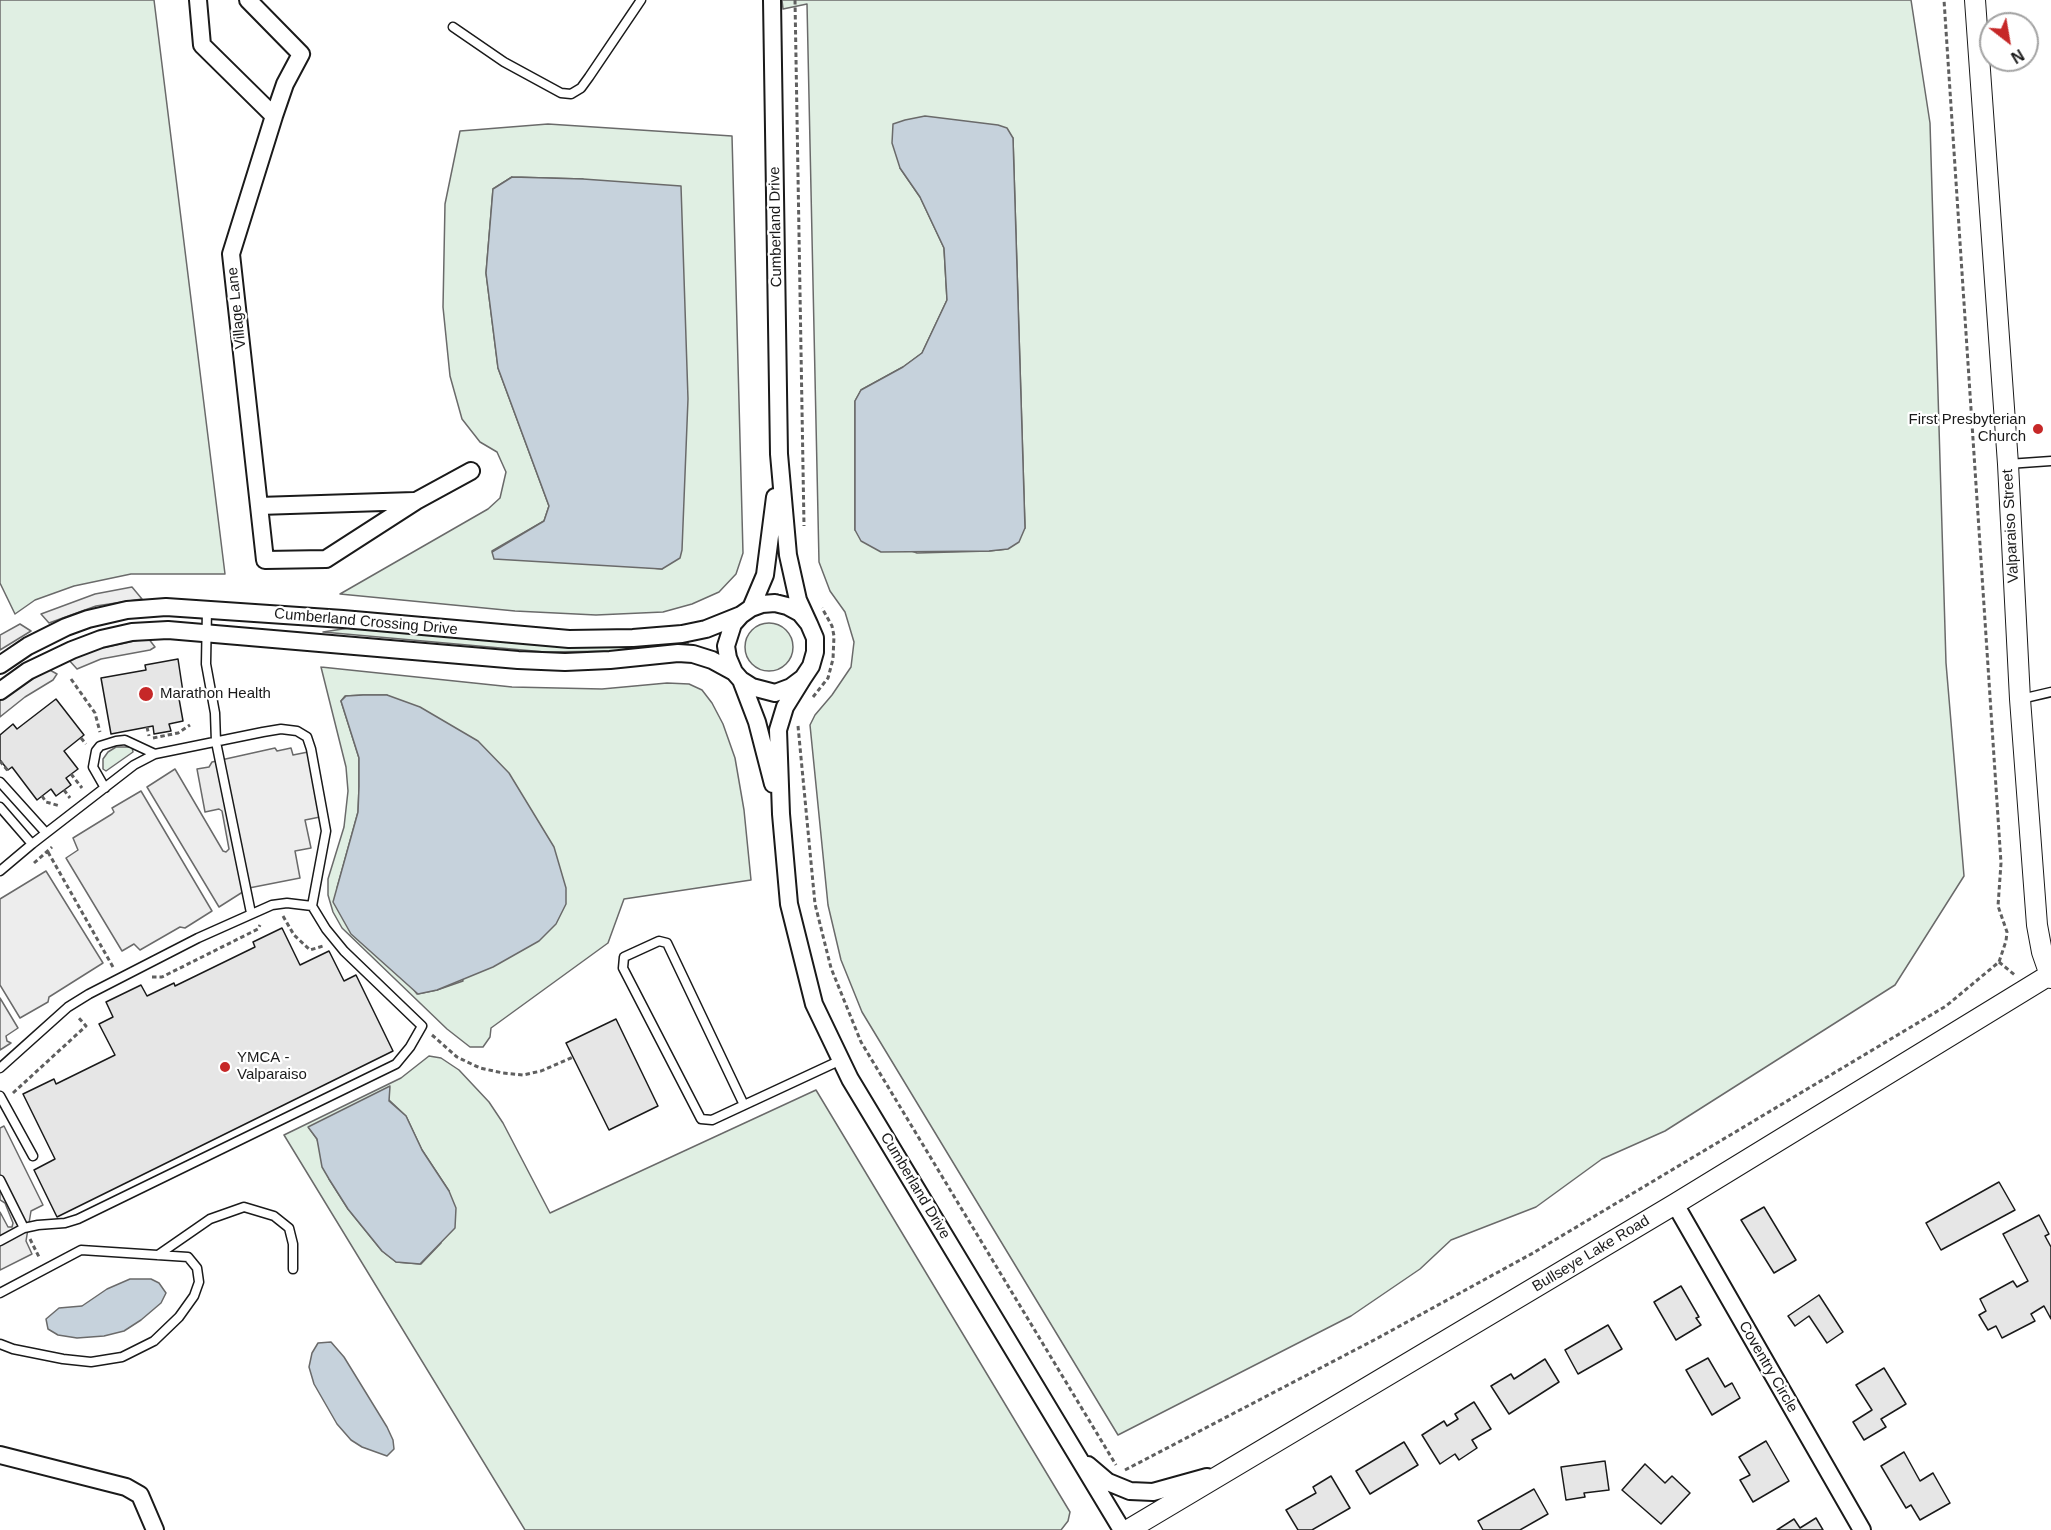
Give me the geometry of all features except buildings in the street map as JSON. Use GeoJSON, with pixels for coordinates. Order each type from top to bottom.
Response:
{"type":"FeatureCollection","features":[{"type":"Feature","properties":{"kind":"street"},"geometry":{"type":"LineString","coordinates":[[198,0],[202,45],[274,116]]}},
{"type":"Feature","properties":{"kind":"street","name":"Village Lane"},"geometry":{"type":"LineString","coordinates":[[248,0],[301,54],[285,84],[231,254],[265,560],[326,559],[416,501],[471,471]]}},
{"type":"Feature","properties":{"kind":"street","name":"Cumberland Drive"},"geometry":{"type":"LineString","coordinates":[[772,0],[779,454],[788,555],[798,600],[809,624]]}},
{"type":"Feature","properties":{"kind":"street","name":"Valparaiso Street"},"geometry":{"type":"LineString","coordinates":[[1974,0],[2008,464],[2020,699],[2037,925],[2050,976]]}},
{"type":"Feature","properties":{"kind":"street","name":"Cumberland Drive"},"geometry":{"type":"LineString","coordinates":[[746,611],[765,575],[773,528],[779,454]]}},
{"type":"Feature","properties":{"kind":"street","name":"Village Lane"},"geometry":{"type":"LineString","coordinates":[[259,506],[416,501]]}},
{"type":"Feature","properties":{"kind":"street"},"geometry":{"type":"LineString","coordinates":[[775,603],[800,613],[809,624],[814,638],[815,652],[811,666],[803,678],[791,687],[775,693],[752,687],[738,676],[728,658],[726,646],[733,624],[746,611],[762,604],[775,603]]}},
{"type":"Feature","properties":{"kind":"street","name":"Cumberland Crossing Drive"},"geometry":{"type":"LineString","coordinates":[[0,665],[45,636],[88,619],[127,610],[207,609],[569,639],[633,638],[682,634],[706,629],[746,611]]}},
{"type":"Feature","properties":{"kind":"street","name":"Cumberland Crossing Drive"},"geometry":{"type":"LineString","coordinates":[[0,692],[28,671],[101,639],[132,632],[168,630],[518,660],[565,662],[678,653],[693,654],[712,660],[738,676]]}},
{"type":"Feature","properties":{"kind":"street","name":"Cumberland Drive"},"geometry":{"type":"LineString","coordinates":[[738,676],[758,724],[781,814]]}},
{"type":"Feature","properties":{"kind":"street","name":"Cumberland Drive"},"geometry":{"type":"LineString","coordinates":[[803,678],[785,707],[778,730],[781,814],[789,904],[813,1004],[850,1079],[1122,1530]]}},
{"type":"Feature","properties":{"kind":"street","name":"Bullseye Lake Road"},"geometry":{"type":"LineString","coordinates":[[1128,1530],[1675,1204],[2050,976]]}},
{"type":"Feature","properties":{"kind":"street","name":"Coventry Circle"},"geometry":{"type":"LineString","coordinates":[[1675,1204],[1862,1530]]}},
{"type":"Feature","properties":{"kind":"street"},"geometry":{"type":"LineString","coordinates":[[0,1455],[126,1487],[140,1495],[155,1530]]}},
{"type":"Feature","properties":{"kind":"street"},"geometry":{"type":"LineString","coordinates":[[1076,1455],[1108,1482],[1130,1491],[1153,1492],[1231,1470]]}},
{"type":"Feature","properties":{"kind":"lane"},"geometry":{"type":"LineString","coordinates":[[453,27],[504,62],[561,93],[571,94],[581,88],[641,0]]}},
{"type":"Feature","properties":{"kind":"lane"},"geometry":{"type":"LineString","coordinates":[[2008,464],[2051,461]]}},
{"type":"Feature","properties":{"kind":"lane"},"geometry":{"type":"LineString","coordinates":[[207,609],[206,664],[215,713],[216,742],[251,913]]}},
{"type":"Feature","properties":{"kind":"lane"},"geometry":{"type":"LineString","coordinates":[[2020,699],[2051,692]]}},
{"type":"Feature","properties":{"kind":"lane"},"geometry":{"type":"LineString","coordinates":[[0,871],[134,765],[155,754],[281,729],[297,731],[307,737],[311,749],[326,831],[312,906],[326,929],[344,951],[422,1026],[410,1047],[396,1064],[78,1219],[65,1223],[24,1228],[0,1241]]}},
{"type":"Feature","properties":{"kind":"lane"},"geometry":{"type":"LineString","coordinates":[[105,788],[93,767],[96,751],[100,746],[125,741],[155,754]]}},
{"type":"Feature","properties":{"kind":"lane"},"geometry":{"type":"LineString","coordinates":[[0,782],[46,833]]}},
{"type":"Feature","properties":{"kind":"lane"},"geometry":{"type":"LineString","coordinates":[[0,807],[32,844]]}},
{"type":"Feature","properties":{"kind":"lane"},"geometry":{"type":"LineString","coordinates":[[0,1068],[68,1007],[198,938],[251,913],[280,903],[312,906]]}},
{"type":"Feature","properties":{"kind":"lane"},"geometry":{"type":"LineString","coordinates":[[744,1105],[667,944],[659,941],[624,957],[623,968],[701,1119],[712,1120],[841,1060]]}},
{"type":"Feature","properties":{"kind":"lane"},"geometry":{"type":"LineString","coordinates":[[0,1096],[33,1156]]}},
{"type":"Feature","properties":{"kind":"lane"},"geometry":{"type":"LineString","coordinates":[[0,1180],[24,1228]]}},
{"type":"Feature","properties":{"kind":"lane"},"geometry":{"type":"LineString","coordinates":[[158,1255],[210,1219],[244,1206],[274,1216],[289,1228],[293,1269]]}},
{"type":"Feature","properties":{"kind":"lane"},"geometry":{"type":"LineString","coordinates":[[0,1293],[81,1250],[188,1257],[197,1268],[199,1282],[194,1296],[179,1317],[154,1341],[122,1357],[91,1362],[43,1355],[0,1344]]}},
{"type":"Feature","properties":{"kind":"path"},"geometry":{"type":"LineString","coordinates":[[795,0],[804,535]]}},
{"type":"Feature","properties":{"kind":"path"},"geometry":{"type":"LineString","coordinates":[[798,723],[815,904],[831,968],[861,1042],[1120,1473],[1376,1339],[1533,1253],[1946,1006],[1999,962],[2007,932],[1998,906],[2001,863],[1944,0]]}},
{"type":"Feature","properties":{"kind":"path"},"geometry":{"type":"LineString","coordinates":[[811,699],[828,678],[834,648],[832,626],[817,599]]}},
{"type":"Feature","properties":{"kind":"path"},"geometry":{"type":"LineString","coordinates":[[71,679],[94,712],[101,735],[96,738]]}},
{"type":"Feature","properties":{"kind":"path"},"geometry":{"type":"LineString","coordinates":[[147,727],[149,739],[178,733],[190,724]]}},
{"type":"Feature","properties":{"kind":"path"},"geometry":{"type":"LineString","coordinates":[[88,748],[92,742]]}},
{"type":"Feature","properties":{"kind":"path"},"geometry":{"type":"LineString","coordinates":[[0,761],[13,778]]}},
{"type":"Feature","properties":{"kind":"path"},"geometry":{"type":"LineString","coordinates":[[71,774],[82,788]]}},
{"type":"Feature","properties":{"kind":"path"},"geometry":{"type":"LineString","coordinates":[[55,810],[84,784]]}},
{"type":"Feature","properties":{"kind":"path"},"geometry":{"type":"LineString","coordinates":[[64,790],[70,798]]}},
{"type":"Feature","properties":{"kind":"path"},"geometry":{"type":"LineString","coordinates":[[42,796],[46,802],[60,806]]}},
{"type":"Feature","properties":{"kind":"path"},"geometry":{"type":"LineString","coordinates":[[34,863],[53,845]]}},
{"type":"Feature","properties":{"kind":"path"},"geometry":{"type":"LineString","coordinates":[[48,852],[113,967]]}},
{"type":"Feature","properties":{"kind":"path"},"geometry":{"type":"LineString","coordinates":[[274,916],[282,914],[294,935],[310,950],[330,944]]}},
{"type":"Feature","properties":{"kind":"path"},"geometry":{"type":"LineString","coordinates":[[147,977],[162,977],[258,929],[261,923]]}},
{"type":"Feature","properties":{"kind":"path"},"geometry":{"type":"LineString","coordinates":[[11,1094],[86,1026],[75,1015],[84,1010]]}},
{"type":"Feature","properties":{"kind":"path"},"geometry":{"type":"LineString","coordinates":[[422,1026],[457,1057],[480,1068],[503,1073],[523,1075],[541,1071],[573,1057]]}},
{"type":"Feature","properties":{"kind":"path"},"geometry":{"type":"LineString","coordinates":[[24,1228],[45,1269]]}},
{"type":"Feature","properties":{"kind":"green space"},"geometry":{"type":"Polygon","coordinates":[[[0,0],[154,0],[225,574],[131,574],[74,586],[35,600],[15,614],[0,583],[0,0]]]}},
{"type":"Feature","properties":{"kind":"green space"},"geometry":{"type":"Polygon","coordinates":[[[782,0],[1911,0],[1930,123],[1946,663],[1964,876],[1895,985],[1665,1131],[1602,1159],[1536,1207],[1451,1240],[1420,1269],[1351,1316],[1118,1435],[862,1012],[841,960],[828,905],[810,725],[851,667],[854,642],[845,612],[830,591],[819,562],[807,4],[783,9],[782,0]],[[1013,138],[900,168],[920,197],[944,248],[947,300],[922,353],[903,367],[861,390],[855,401],[855,530],[917,553],[1007,549],[1025,528],[1013,138]]]}},
{"type":"Feature","properties":{"kind":"green space"},"geometry":{"type":"Polygon","coordinates":[[[548,124],[732,136],[743,553],[736,574],[719,592],[692,604],[663,612],[596,615],[515,611],[340,594],[488,509],[500,498],[506,472],[497,452],[480,442],[462,419],[450,376],[443,307],[445,204],[460,131],[548,124]],[[512,177],[493,189],[486,273],[498,368],[549,506],[544,521],[492,551],[662,569],[583,179],[512,177]]]}},
{"type":"Feature","properties":{"kind":"green space"},"geometry":{"type":"Polygon","coordinates":[[[764,623],[774,623],[789,633],[793,647],[792,656],[783,667],[774,671],[764,671],[749,661],[745,652],[745,642],[755,627],[764,623]]]}},
{"type":"Feature","properties":{"kind":"green space"},"geometry":{"type":"Polygon","coordinates":[[[349,628],[580,647],[656,645],[688,641],[688,644],[615,651],[545,652],[323,632],[349,628]]]}},
{"type":"Feature","properties":{"kind":"green space"},"geometry":{"type":"Polygon","coordinates":[[[321,667],[512,687],[602,689],[667,683],[689,684],[702,690],[712,703],[723,724],[735,758],[744,810],[751,880],[624,899],[608,943],[491,1028],[490,1037],[483,1047],[470,1047],[447,1029],[342,928],[333,912],[328,895],[328,879],[344,827],[348,791],[346,767],[321,667]],[[387,695],[345,696],[341,701],[359,758],[359,787],[358,812],[337,888],[417,994],[463,981],[387,695]]]}},
{"type":"Feature","properties":{"kind":"green space"},"geometry":{"type":"Polygon","coordinates":[[[116,747],[132,747],[133,752],[106,771],[103,769],[103,759],[116,747]]]}},
{"type":"Feature","properties":{"kind":"green space"},"geometry":{"type":"Polygon","coordinates":[[[429,1056],[441,1058],[459,1070],[489,1102],[503,1123],[550,1213],[816,1090],[1070,1512],[1068,1521],[1061,1530],[525,1530],[284,1135],[401,1078],[429,1056]],[[389,1100],[309,1128],[317,1139],[329,1179],[348,1209],[382,1251],[396,1262],[421,1264],[441,1243],[449,1191],[422,1150],[406,1116],[389,1100]]]}},
{"type":"Feature","properties":{"kind":"shaded area"},"geometry":{"type":"Polygon","coordinates":[[[925,116],[998,125],[1007,128],[1013,138],[1025,528],[1019,542],[1008,549],[881,552],[861,541],[855,530],[855,401],[861,390],[903,367],[922,353],[947,300],[944,248],[920,197],[900,168],[892,143],[893,124],[925,116]]]}},
{"type":"Feature","properties":{"kind":"shaded area"},"geometry":{"type":"Polygon","coordinates":[[[512,177],[681,186],[688,399],[682,550],[680,558],[662,569],[494,559],[492,552],[544,521],[549,506],[498,368],[486,273],[493,189],[512,177]]]}},
{"type":"Feature","properties":{"kind":"shaded area"},"geometry":{"type":"Polygon","coordinates":[[[132,587],[142,599],[96,606],[49,623],[41,614],[95,594],[132,587]]]}},
{"type":"Feature","properties":{"kind":"shaded area"},"geometry":{"type":"Polygon","coordinates":[[[20,624],[31,631],[0,650],[0,635],[20,624]]]}},
{"type":"Feature","properties":{"kind":"shaded area"},"geometry":{"type":"Polygon","coordinates":[[[148,638],[155,647],[150,650],[101,659],[77,669],[68,659],[92,650],[148,638]]]}},
{"type":"Feature","properties":{"kind":"shaded area"},"geometry":{"type":"Polygon","coordinates":[[[48,669],[57,674],[53,680],[25,697],[0,717],[0,700],[48,669]]]}},
{"type":"Feature","properties":{"kind":"shaded area"},"geometry":{"type":"Polygon","coordinates":[[[387,695],[420,707],[478,741],[509,773],[554,847],[566,888],[566,904],[556,924],[539,941],[493,967],[437,990],[418,994],[351,934],[333,902],[358,812],[359,787],[359,758],[341,701],[346,696],[387,695]]]}},
{"type":"Feature","properties":{"kind":"shaded area"},"geometry":{"type":"Polygon","coordinates":[[[275,748],[277,751],[291,748],[293,755],[308,752],[320,817],[305,820],[311,848],[295,851],[300,878],[249,888],[219,907],[147,787],[175,769],[223,851],[226,852],[229,849],[222,811],[219,809],[205,812],[197,769],[209,767],[212,762],[275,748]]]}},
{"type":"Feature","properties":{"kind":"shaded area"},"geometry":{"type":"Polygon","coordinates":[[[141,791],[212,911],[185,928],[180,927],[140,950],[134,944],[122,951],[66,858],[78,850],[73,838],[112,814],[114,812],[112,808],[141,791]]]}},
{"type":"Feature","properties":{"kind":"shaded area"},"geometry":{"type":"Polygon","coordinates":[[[46,871],[103,963],[49,997],[48,1002],[20,1018],[0,985],[0,899],[46,871]]]}},
{"type":"Feature","properties":{"kind":"shaded area"},"geometry":{"type":"Polygon","coordinates":[[[0,998],[18,1028],[6,1036],[7,1041],[11,1043],[0,1050],[0,998]]]}},
{"type":"Feature","properties":{"kind":"shaded area"},"geometry":{"type":"Polygon","coordinates":[[[390,1086],[389,1101],[406,1116],[422,1150],[449,1191],[456,1208],[455,1228],[420,1264],[396,1262],[382,1251],[348,1209],[329,1179],[322,1167],[317,1139],[308,1127],[390,1086]]]}},
{"type":"Feature","properties":{"kind":"shaded area"},"geometry":{"type":"Polygon","coordinates":[[[4,1126],[43,1205],[31,1211],[26,1241],[32,1254],[0,1270],[0,1212],[8,1227],[12,1227],[13,1223],[5,1203],[0,1200],[0,1128],[4,1126]]]}},
{"type":"Feature","properties":{"kind":"shaded area"},"geometry":{"type":"Polygon","coordinates":[[[130,1279],[151,1279],[159,1283],[166,1293],[161,1303],[124,1331],[104,1336],[77,1338],[58,1335],[48,1329],[46,1319],[59,1308],[82,1306],[107,1289],[130,1279]]]}},
{"type":"Feature","properties":{"kind":"shaded area"},"geometry":{"type":"Polygon","coordinates":[[[331,1342],[344,1357],[387,1427],[394,1449],[387,1456],[362,1447],[351,1440],[337,1424],[314,1384],[309,1367],[312,1353],[318,1343],[331,1342]]]}},
{"type":"Feature","properties":{"kind":"place","name":"First Presbyterian Church"},"geometry":{"type":"Point","coordinates":[2038,429]}},
{"type":"Feature","properties":{"kind":"place","name":"Marathon Health"},"geometry":{"type":"Point","coordinates":[146,694]}},
{"type":"Feature","properties":{"kind":"place","name":"YMCA - Valparaiso"},"geometry":{"type":"Point","coordinates":[225,1067]}}]}
